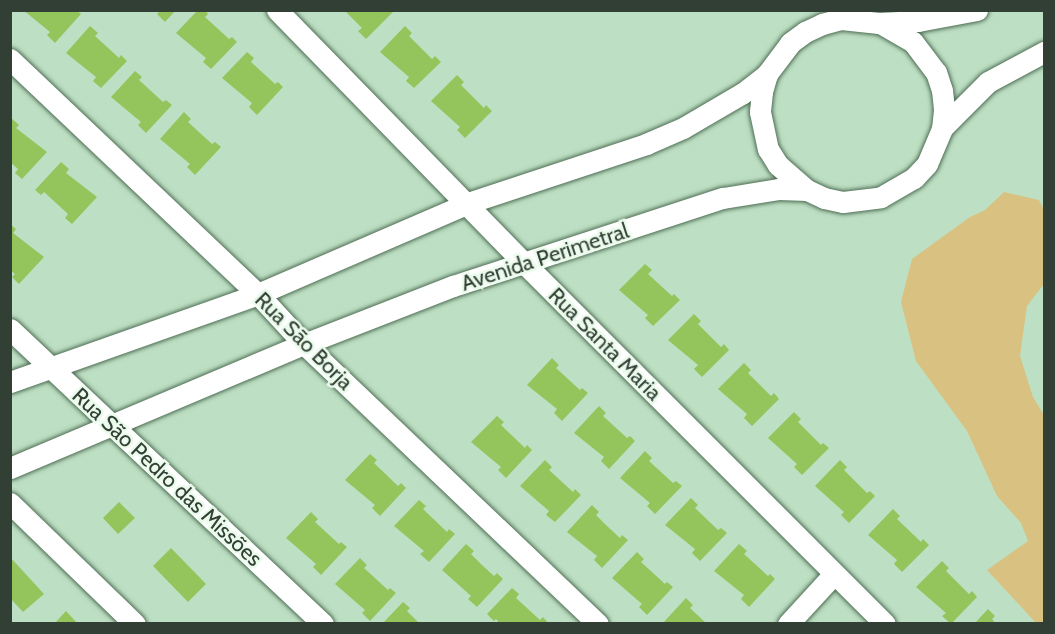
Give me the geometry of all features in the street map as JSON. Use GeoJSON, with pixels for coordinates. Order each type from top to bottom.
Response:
{"type":"FeatureCollection","features":[{"type":"Feature","properties":{"kind":"street","name":"Rua Santa Maria"},"geometry":{"type":"LineString","coordinates":[[277,10],[468,203],[525,264],[885,624]]}},
{"type":"Feature","properties":{"kind":"street"},"geometry":{"type":"LineString","coordinates":[[807,190],[778,165],[765,140],[760,112],[767,74],[777,57],[790,43],[813,28],[841,20],[879,23],[918,21],[977,10]]}},
{"type":"Feature","properties":{"kind":"street"},"geometry":{"type":"LineString","coordinates":[[879,23],[913,42],[931,64],[942,90],[942,129]]}},
{"type":"Feature","properties":{"kind":"street","name":"Avenida Perimetral"},"geometry":{"type":"LineString","coordinates":[[10,468],[113,427],[304,344],[453,286],[723,198],[751,192],[807,190],[824,198],[843,202],[881,198],[914,178],[927,164],[942,129],[988,82],[1044,52]]}},
{"type":"Feature","properties":{"kind":"street","name":"Rua São Borja"},"geometry":{"type":"LineString","coordinates":[[10,59],[258,294],[304,344],[598,624]]}},
{"type":"Feature","properties":{"kind":"street"},"geometry":{"type":"LineString","coordinates":[[10,382],[258,294],[468,203],[655,140],[717,109],[767,74]]}},
{"type":"Feature","properties":{"kind":"street","name":"Rua São Pedro das Missões"},"geometry":{"type":"LineString","coordinates":[[10,329],[323,624]]}},
{"type":"Feature","properties":{"kind":"street"},"geometry":{"type":"LineString","coordinates":[[10,503],[135,624]]}},
{"type":"Feature","properties":{"kind":"street"},"geometry":{"type":"LineString","coordinates":[[788,624],[834,574]]}},
{"type":"Feature","properties":{"kind":"shaded area"},"geometry":{"type":"Polygon","coordinates":[[[1004,192],[1039,200],[1044,210],[1044,284],[1027,306],[1020,356],[1033,397],[1044,415],[1044,623],[1036,623],[987,570],[1028,541],[1021,523],[997,496],[967,431],[916,361],[901,302],[912,259],[970,217],[985,210],[1004,192]]]}},
{"type":"Feature","properties":{"kind":"building"},"geometry":{"type":"Polygon","coordinates":[[[23,10],[76,10],[81,14],[55,43],[47,35],[50,32],[23,10]]]}},
{"type":"Feature","properties":{"kind":"building"},"geometry":{"type":"Polygon","coordinates":[[[161,10],[176,10],[165,22],[157,14],[161,10]]]}},
{"type":"Feature","properties":{"kind":"building"},"geometry":{"type":"Polygon","coordinates":[[[198,10],[205,10],[208,14],[205,17],[229,39],[232,37],[237,42],[211,69],[203,62],[206,58],[176,33],[198,10]]]}},
{"type":"Feature","properties":{"kind":"building"},"geometry":{"type":"Polygon","coordinates":[[[344,10],[392,10],[393,12],[366,39],[358,31],[362,28],[344,10]]]}},
{"type":"Feature","properties":{"kind":"building"},"geometry":{"type":"Polygon","coordinates":[[[90,26],[98,33],[95,36],[119,58],[121,55],[127,61],[101,88],[93,81],[96,77],[66,53],[90,26]]]}},
{"type":"Feature","properties":{"kind":"building"},"geometry":{"type":"Polygon","coordinates":[[[405,26],[412,33],[409,36],[432,59],[435,56],[441,62],[414,88],[406,81],[409,77],[380,52],[405,26]]]}},
{"type":"Feature","properties":{"kind":"building"},"geometry":{"type":"Polygon","coordinates":[[[247,52],[254,58],[251,62],[275,84],[278,82],[283,87],[257,115],[249,107],[252,103],[222,78],[247,52]]]}},
{"type":"Feature","properties":{"kind":"building"},"geometry":{"type":"Polygon","coordinates":[[[135,71],[142,77],[139,80],[163,102],[166,100],[172,105],[146,133],[138,125],[141,122],[111,97],[135,71]]]}},
{"type":"Feature","properties":{"kind":"building"},"geometry":{"type":"Polygon","coordinates":[[[457,75],[464,82],[461,85],[484,108],[486,105],[492,111],[465,138],[457,130],[460,127],[431,101],[457,75]]]}},
{"type":"Feature","properties":{"kind":"building"},"geometry":{"type":"Polygon","coordinates":[[[184,112],[191,119],[188,122],[212,144],[215,142],[221,147],[195,175],[187,167],[190,164],[160,139],[184,112]]]}},
{"type":"Feature","properties":{"kind":"building"},"geometry":{"type":"Polygon","coordinates":[[[10,117],[19,125],[16,128],[47,152],[22,179],[15,173],[18,169],[10,162],[10,117]]]}},
{"type":"Feature","properties":{"kind":"building"},"geometry":{"type":"Polygon","coordinates":[[[61,162],[69,169],[66,173],[97,197],[72,224],[65,218],[68,214],[44,192],[41,195],[35,190],[61,162]]]}},
{"type":"Feature","properties":{"kind":"building"},"geometry":{"type":"Polygon","coordinates":[[[10,224],[16,229],[13,233],[44,257],[19,284],[12,277],[15,274],[10,270],[10,224]]]}},
{"type":"Feature","properties":{"kind":"building"},"geometry":{"type":"Polygon","coordinates":[[[645,264],[652,270],[648,274],[672,296],[674,294],[680,300],[653,326],[645,318],[648,315],[619,290],[645,264]]]}},
{"type":"Feature","properties":{"kind":"building"},"geometry":{"type":"Polygon","coordinates":[[[694,314],[701,321],[698,324],[721,347],[724,344],[729,350],[702,377],[694,369],[698,365],[668,340],[694,314]]]}},
{"type":"Feature","properties":{"kind":"building"},"geometry":{"type":"Polygon","coordinates":[[[552,358],[559,365],[556,368],[580,390],[582,388],[588,393],[562,421],[554,413],[557,409],[527,385],[552,358]]]}},
{"type":"Feature","properties":{"kind":"building"},"geometry":{"type":"Polygon","coordinates":[[[744,363],[751,370],[748,373],[771,396],[774,393],[779,399],[752,426],[744,418],[747,414],[718,389],[744,363]]]}},
{"type":"Feature","properties":{"kind":"building"},"geometry":{"type":"Polygon","coordinates":[[[599,406],[606,413],[603,416],[627,438],[630,436],[635,441],[609,469],[601,461],[604,457],[574,433],[599,406]]]}},
{"type":"Feature","properties":{"kind":"building"},"geometry":{"type":"Polygon","coordinates":[[[794,412],[801,419],[798,422],[821,445],[823,443],[829,448],[802,475],[794,467],[797,464],[768,438],[794,412]]]}},
{"type":"Feature","properties":{"kind":"building"},"geometry":{"type":"Polygon","coordinates":[[[497,416],[504,422],[501,425],[525,448],[527,445],[532,450],[506,478],[498,470],[501,467],[471,442],[497,416]]]}},
{"type":"Feature","properties":{"kind":"building"},"geometry":{"type":"Polygon","coordinates":[[[645,451],[652,458],[649,461],[673,483],[676,481],[682,486],[655,514],[647,506],[650,503],[620,478],[645,451]]]}},
{"type":"Feature","properties":{"kind":"building"},"geometry":{"type":"Polygon","coordinates":[[[370,454],[377,460],[374,463],[398,486],[401,483],[406,488],[380,516],[372,508],[375,505],[345,480],[370,454]]]}},
{"type":"Feature","properties":{"kind":"building"},"geometry":{"type":"Polygon","coordinates":[[[545,460],[552,467],[549,470],[573,492],[575,489],[581,495],[555,522],[546,515],[549,511],[520,486],[545,460]]]}},
{"type":"Feature","properties":{"kind":"building"},"geometry":{"type":"Polygon","coordinates":[[[840,460],[847,467],[844,470],[867,493],[870,491],[875,496],[849,523],[841,515],[844,512],[815,486],[840,460]]]}},
{"type":"Feature","properties":{"kind":"building"},"geometry":{"type":"Polygon","coordinates":[[[691,498],[698,505],[695,508],[718,530],[721,528],[727,533],[700,561],[692,553],[695,549],[665,525],[691,498]]]}},
{"type":"Feature","properties":{"kind":"building"},"geometry":{"type":"Polygon","coordinates":[[[419,500],[426,506],[423,509],[447,532],[449,529],[455,534],[429,562],[420,554],[424,551],[394,526],[419,500]]]}},
{"type":"Feature","properties":{"kind":"building"},"geometry":{"type":"Polygon","coordinates":[[[119,502],[135,518],[118,534],[103,518],[119,502]]]}},
{"type":"Feature","properties":{"kind":"building"},"geometry":{"type":"Polygon","coordinates":[[[592,505],[599,512],[596,515],[607,526],[620,538],[622,535],[628,540],[602,568],[594,560],[597,556],[567,532],[592,505]]]}},
{"type":"Feature","properties":{"kind":"building"},"geometry":{"type":"Polygon","coordinates":[[[893,509],[900,516],[897,519],[921,542],[923,539],[929,545],[902,572],[894,564],[897,560],[868,535],[893,509]]]}},
{"type":"Feature","properties":{"kind":"building"},"geometry":{"type":"Polygon","coordinates":[[[311,512],[318,519],[315,522],[339,544],[341,542],[347,547],[321,575],[313,567],[316,564],[286,538],[311,512]]]}},
{"type":"Feature","properties":{"kind":"building"},"geometry":{"type":"Polygon","coordinates":[[[466,544],[474,551],[471,554],[482,565],[494,576],[497,573],[503,579],[477,607],[468,599],[471,596],[442,570],[466,544]]]}},
{"type":"Feature","properties":{"kind":"building"},"geometry":{"type":"Polygon","coordinates":[[[739,544],[747,551],[744,554],[768,576],[770,574],[775,579],[749,607],[741,599],[744,595],[714,571],[739,544]]]}},
{"type":"Feature","properties":{"kind":"building"},"geometry":{"type":"Polygon","coordinates":[[[171,548],[206,584],[188,602],[153,566],[171,548]]]}},
{"type":"Feature","properties":{"kind":"building"},"geometry":{"type":"Polygon","coordinates":[[[637,552],[644,559],[641,562],[665,584],[667,582],[673,587],[647,615],[639,607],[642,604],[612,578],[637,552]]]}},
{"type":"Feature","properties":{"kind":"building"},"geometry":{"type":"Polygon","coordinates":[[[10,557],[44,594],[23,612],[10,598],[10,557]]]}},
{"type":"Feature","properties":{"kind":"building"},"geometry":{"type":"Polygon","coordinates":[[[360,558],[367,565],[364,568],[388,590],[390,588],[396,593],[370,621],[362,613],[365,610],[335,584],[360,558]]]}},
{"type":"Feature","properties":{"kind":"building"},"geometry":{"type":"Polygon","coordinates":[[[942,561],[949,568],[946,571],[969,594],[972,591],[977,597],[951,624],[942,616],[946,613],[916,587],[942,561]]]}},
{"type":"Feature","properties":{"kind":"building"},"geometry":{"type":"Polygon","coordinates":[[[512,588],[519,594],[516,598],[540,620],[543,617],[549,624],[500,624],[496,619],[494,621],[487,614],[512,588]]]}},
{"type":"Feature","properties":{"kind":"building"},"geometry":{"type":"Polygon","coordinates":[[[686,598],[693,605],[690,608],[707,624],[662,624],[686,598]]]}},
{"type":"Feature","properties":{"kind":"building"},"geometry":{"type":"Polygon","coordinates":[[[403,602],[410,608],[407,611],[420,624],[382,624],[403,602]]]}},
{"type":"Feature","properties":{"kind":"building"},"geometry":{"type":"Polygon","coordinates":[[[988,609],[995,616],[992,619],[996,624],[974,624],[988,609]]]}},
{"type":"Feature","properties":{"kind":"building"},"geometry":{"type":"Polygon","coordinates":[[[66,611],[78,624],[54,624],[66,611]]]}}]}
